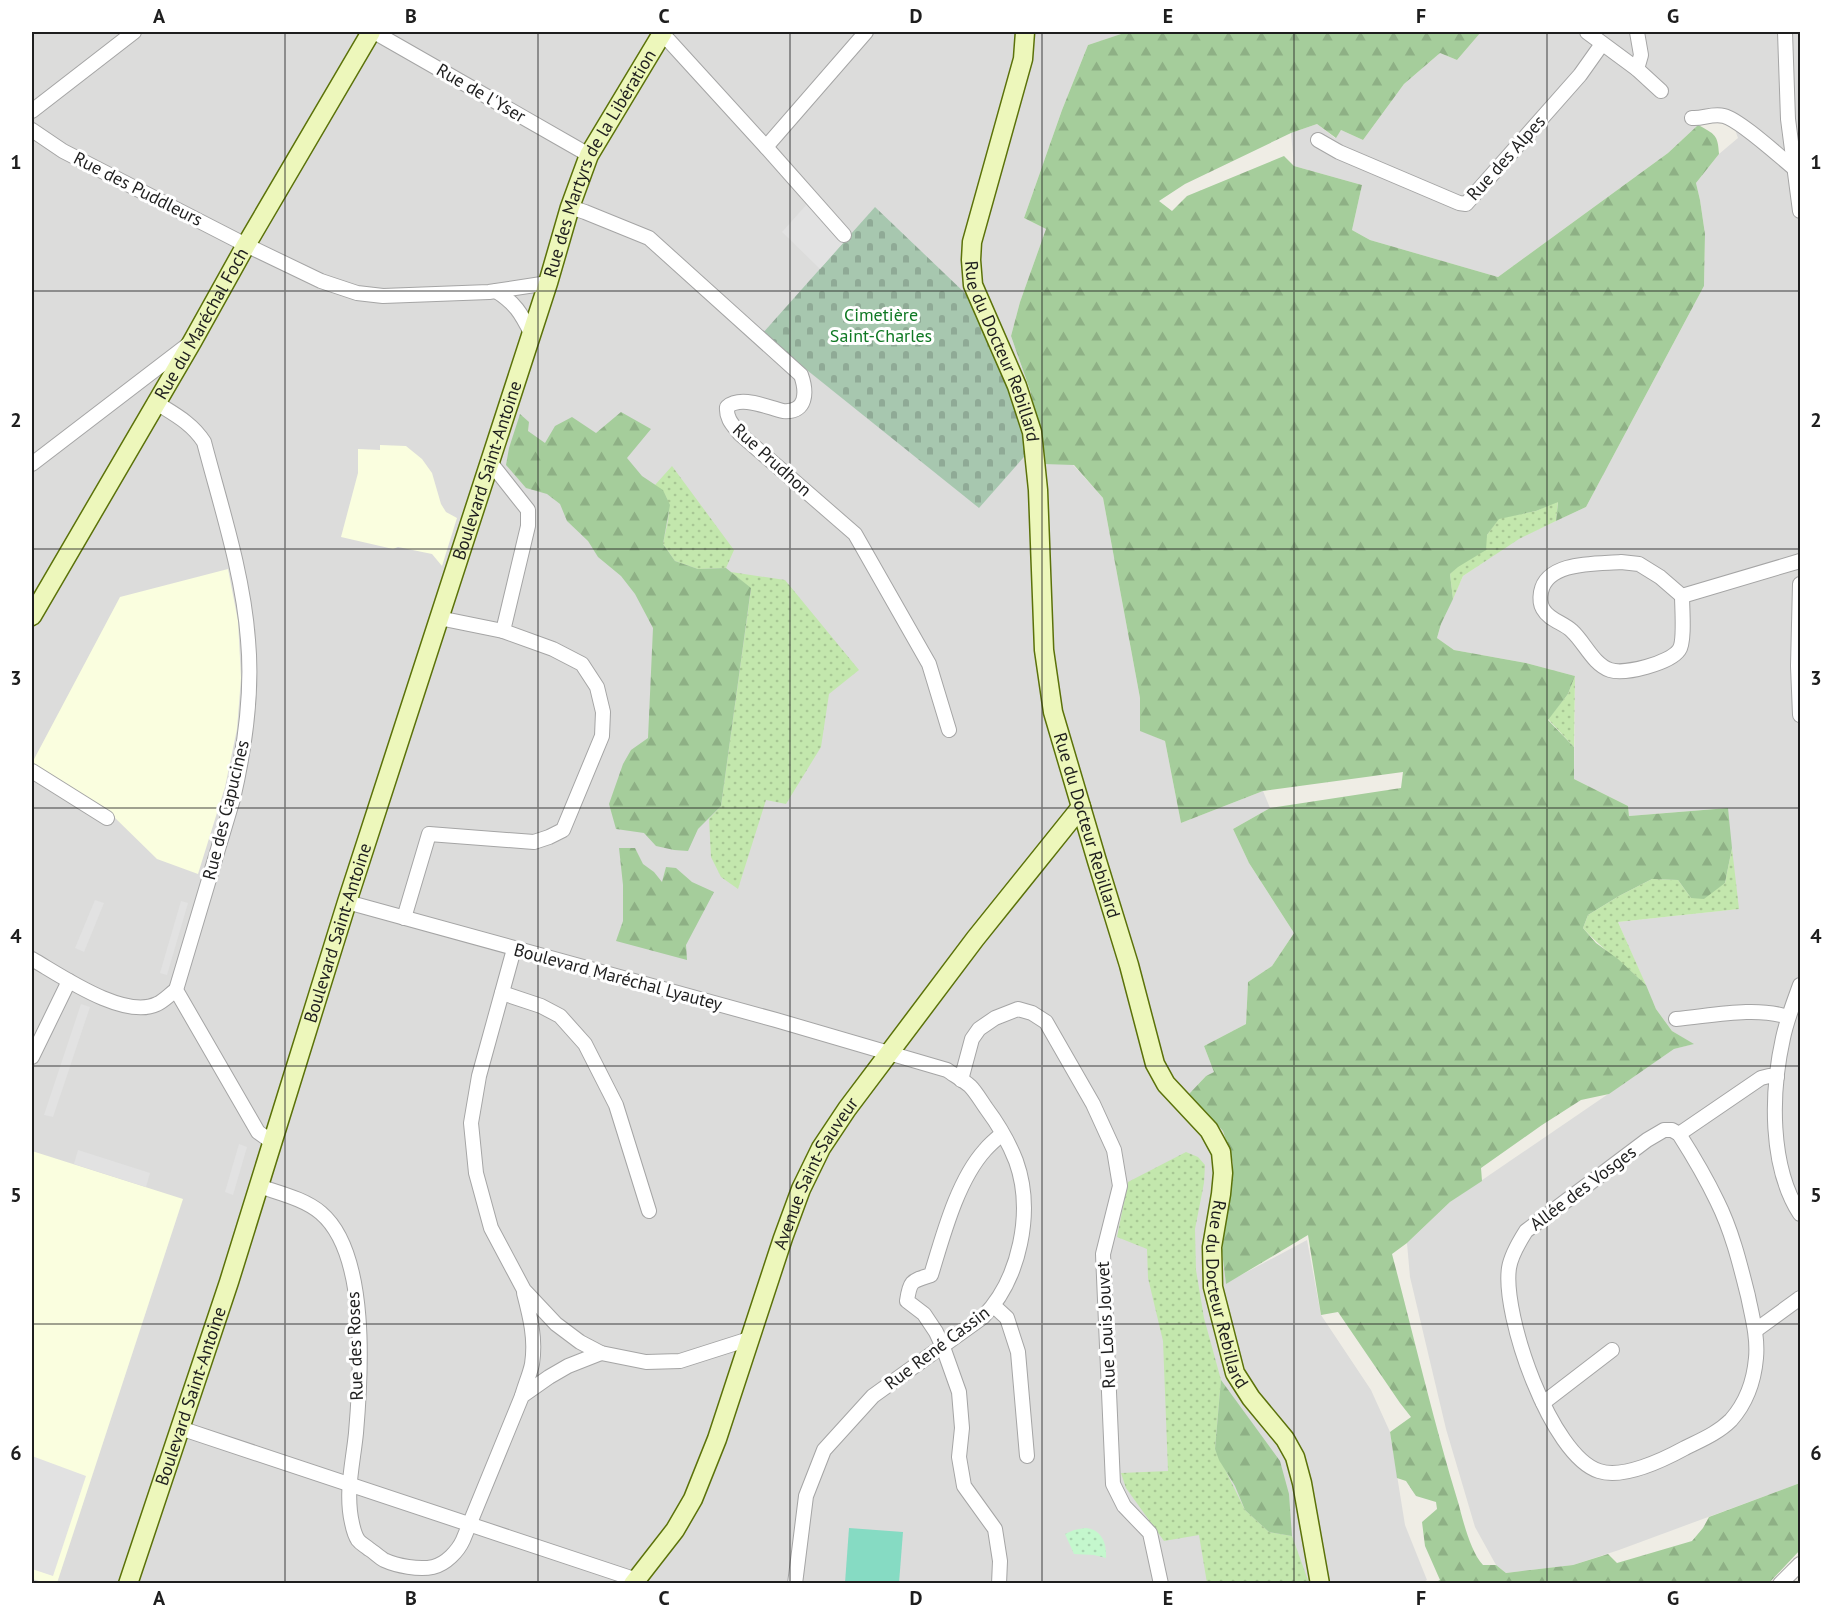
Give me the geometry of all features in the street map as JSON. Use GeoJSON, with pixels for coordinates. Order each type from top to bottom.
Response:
{"type":"FeatureCollection","features":[{"type":"Feature","properties":{"kind":"street"},"geometry":{"type":"LineString","coordinates":[[32,111],[134,32]]}},
{"type":"Feature","properties":{"kind":"street","name":"Rue de l'Yser"},"geometry":{"type":"LineString","coordinates":[[373,32],[588,155]]}},
{"type":"Feature","properties":{"kind":"street","name":"Rue du Maréchal Foch"},"geometry":{"type":"LineString","coordinates":[[32,616],[246,245],[373,32]]}},
{"type":"Feature","properties":{"kind":"street"},"geometry":{"type":"LineString","coordinates":[[662,32],[844,235]]}},
{"type":"Feature","properties":{"kind":"street","name":"Rue des Martyrs de la Libération"},"geometry":{"type":"LineString","coordinates":[[246,245],[321,281],[357,293],[383,296],[496,291],[548,283],[588,155],[662,32]]}},
{"type":"Feature","properties":{"kind":"street"},"geometry":{"type":"LineString","coordinates":[[766,147],[866,32]]}},
{"type":"Feature","properties":{"kind":"street","name":"Rue du Docteur Rebillard"},"geometry":{"type":"LineString","coordinates":[[1025,32],[1023,59],[972,242],[971,260],[973,285],[1017,386],[1032,432],[1038,490],[1047,673],[1053,712],[1129,965],[1155,1064],[1166,1084],[1209,1131],[1221,1152],[1223,1173],[1212,1247],[1213,1287],[1235,1373],[1251,1398],[1285,1439],[1294,1457],[1302,1483],[1320,1584]]}},
{"type":"Feature","properties":{"kind":"street"},"geometry":{"type":"LineString","coordinates":[[1587,32],[1637,69],[1661,92]]}},
{"type":"Feature","properties":{"kind":"street"},"geometry":{"type":"LineString","coordinates":[[1637,32],[1641,55],[1637,69]]}},
{"type":"Feature","properties":{"kind":"street"},"geometry":{"type":"LineString","coordinates":[[1785,32],[1788,119],[1800,212]]}},
{"type":"Feature","properties":{"kind":"street","name":"Rue des Alpes"},"geometry":{"type":"LineString","coordinates":[[1318,140],[1339,152],[1466,204],[1580,75],[1602,44]]}},
{"type":"Feature","properties":{"kind":"street"},"geometry":{"type":"LineString","coordinates":[[1692,118],[1710,115],[1725,116],[1737,122],[1795,170]]}},
{"type":"Feature","properties":{"kind":"street","name":"Rue des Puddleurs"},"geometry":{"type":"LineString","coordinates":[[32,130],[63,151],[246,245]]}},
{"type":"Feature","properties":{"kind":"street","name":"Rue Prudhon"},"geometry":{"type":"LineString","coordinates":[[570,207],[649,238],[801,375],[806,388],[802,405],[796,409],[783,411],[741,401],[732,402],[727,407],[726,415],[740,434],[855,534],[929,664],[949,730]]}},
{"type":"Feature","properties":{"kind":"street","name":"Boulevard Saint-Antoine"},"geometry":{"type":"LineString","coordinates":[[128,1584],[229,1282],[347,902],[548,283]]}},
{"type":"Feature","properties":{"kind":"street"},"geometry":{"type":"LineString","coordinates":[[496,291],[518,308],[531,333]]}},
{"type":"Feature","properties":{"kind":"street"},"geometry":{"type":"LineString","coordinates":[[32,464],[192,342]]}},
{"type":"Feature","properties":{"kind":"street","name":"Rue des Capucines"},"geometry":{"type":"LineString","coordinates":[[155,402],[188,422],[204,442],[241,592],[249,641],[249,707],[244,750],[232,799],[176,990]]}},
{"type":"Feature","properties":{"kind":"street"},"geometry":{"type":"LineString","coordinates":[[490,462],[528,510],[528,526],[502,632]]}},
{"type":"Feature","properties":{"kind":"street"},"geometry":{"type":"LineString","coordinates":[[1682,596],[1800,561]]}},
{"type":"Feature","properties":{"kind":"street"},"geometry":{"type":"LineString","coordinates":[[1621,562],[1639,564],[1660,577],[1682,596],[1680,650],[1667,659],[1632,671],[1611,670],[1598,662],[1572,631],[1546,614],[1540,599],[1542,585],[1551,575],[1566,567],[1621,562]]}},
{"type":"Feature","properties":{"kind":"street"},"geometry":{"type":"LineString","coordinates":[[1800,584],[1798,666],[1800,715]]}},
{"type":"Feature","properties":{"kind":"street"},"geometry":{"type":"LineString","coordinates":[[404,918],[429,834],[534,842],[563,830],[602,736],[603,712],[597,687],[582,664],[553,649],[502,632],[439,618]]}},
{"type":"Feature","properties":{"kind":"street"},"geometry":{"type":"LineString","coordinates":[[32,771],[107,818]]}},
{"type":"Feature","properties":{"kind":"street","name":"Avenue Saint-Sauveur"},"geometry":{"type":"LineString","coordinates":[[635,1582],[675,1530],[693,1499],[717,1439],[783,1238],[821,1148],[847,1109],[975,939],[1080,807]]}},
{"type":"Feature","properties":{"kind":"street","name":"Boulevard Maréchal Lyautey"},"geometry":{"type":"LineString","coordinates":[[347,902],[889,1053]]}},
{"type":"Feature","properties":{"kind":"street"},"geometry":{"type":"LineString","coordinates":[[514,949],[479,1076],[471,1123],[477,1173],[491,1228],[524,1290],[556,1324],[580,1342],[601,1353],[646,1362],[680,1361],[749,1339]]}},
{"type":"Feature","properties":{"kind":"street"},"geometry":{"type":"LineString","coordinates":[[32,959],[99,996],[134,1007],[156,1005],[176,990],[258,1132],[272,1142]]}},
{"type":"Feature","properties":{"kind":"street"},"geometry":{"type":"LineString","coordinates":[[32,1058],[69,981]]}},
{"type":"Feature","properties":{"kind":"street"},"geometry":{"type":"LineString","coordinates":[[1800,985],[1782,1039],[1775,1102],[1778,1152],[1788,1190],[1800,1214]]}},
{"type":"Feature","properties":{"kind":"street"},"geometry":{"type":"LineString","coordinates":[[502,993],[541,1006],[560,1016],[585,1044],[616,1105],[649,1211]]}},
{"type":"Feature","properties":{"kind":"street","name":"Rue Louis Jouvet"},"geometry":{"type":"LineString","coordinates":[[961,1080],[972,1039],[979,1029],[995,1018],[1018,1010],[1032,1013],[1046,1022],[1093,1104],[1114,1150],[1120,1186],[1102,1254],[1113,1484],[1124,1506],[1150,1533],[1161,1584]]}},
{"type":"Feature","properties":{"kind":"street"},"geometry":{"type":"LineString","coordinates":[[1676,1019],[1755,1012],[1773,1012],[1788,1017]]}},
{"type":"Feature","properties":{"kind":"street","name":"Rue René Cassin"},"geometry":{"type":"LineString","coordinates":[[795,1584],[806,1496],[824,1450],[873,1396],[943,1347],[994,1306],[1018,1253],[1024,1203],[1019,1173],[1015,1159],[994,1119],[970,1086],[946,1070],[889,1053]]}},
{"type":"Feature","properties":{"kind":"street","name":"Allée des Vosges"},"geometry":{"type":"LineString","coordinates":[[1679,1134],[1761,1078],[1777,1077]]}},
{"type":"Feature","properties":{"kind":"street","name":"Allée des Vosges"},"geometry":{"type":"LineString","coordinates":[[1664,1130],[1672,1130],[1679,1134],[1718,1202],[1739,1261],[1756,1330],[1756,1357],[1751,1386],[1741,1406],[1720,1430],[1672,1455],[1625,1472],[1599,1471],[1585,1464],[1573,1452],[1532,1382],[1513,1319],[1509,1268],[1515,1249],[1526,1231],[1647,1140],[1664,1130]]}},
{"type":"Feature","properties":{"kind":"street"},"geometry":{"type":"LineString","coordinates":[[999,1584],[1000,1561],[995,1529],[964,1486],[959,1457],[962,1428],[959,1392],[936,1332],[924,1314],[907,1301],[909,1286],[915,1280],[931,1275],[949,1215],[967,1178],[984,1150],[1002,1134]]}},
{"type":"Feature","properties":{"kind":"street","name":"Rue des Roses"},"geometry":{"type":"LineString","coordinates":[[259,1186],[298,1200],[321,1212],[344,1245],[350,1261],[358,1317],[359,1362],[355,1435],[348,1483],[352,1523],[358,1540],[384,1560],[410,1567],[434,1567],[452,1556],[460,1545],[522,1396],[532,1365],[532,1322],[524,1290]]}},
{"type":"Feature","properties":{"kind":"street"},"geometry":{"type":"LineString","coordinates":[[1756,1330],[1800,1298]]}},
{"type":"Feature","properties":{"kind":"street"},"geometry":{"type":"LineString","coordinates":[[994,1306],[1007,1318],[1018,1352],[1027,1456]]}},
{"type":"Feature","properties":{"kind":"street"},"geometry":{"type":"LineString","coordinates":[[1543,1403],[1612,1350]]}},
{"type":"Feature","properties":{"kind":"street"},"geometry":{"type":"LineString","coordinates":[[522,1396],[568,1366],[601,1353]]}},
{"type":"Feature","properties":{"kind":"street"},"geometry":{"type":"LineString","coordinates":[[180,1428],[635,1582]]}},
{"type":"Feature","properties":{"kind":"street"},"geometry":{"type":"LineString","coordinates":[[1780,1584],[1800,1564]]}},
{"type":"Feature","properties":{"kind":"shaded area"},"geometry":{"type":"Polygon","coordinates":[[[32,32],[1125,32],[1088,45],[1062,110],[1024,218],[1046,229],[1020,302],[1011,336],[1030,390],[1038,426],[1103,498],[1140,698],[1140,730],[1165,741],[1181,823],[1263,791],[1270,808],[1233,829],[1249,863],[1294,933],[1272,966],[1248,982],[1246,1024],[1204,1046],[1214,1072],[1206,1076],[1189,1094],[1223,1131],[1233,1163],[1222,1251],[1226,1283],[1307,1240],[1321,1315],[1371,1390],[1390,1432],[1405,1525],[1427,1580],[1420,1584],[32,1584],[32,32]]]}},
{"type":"Feature","properties":{"kind":"shaded area"},"geometry":{"type":"Polygon","coordinates":[[[1481,32],[1800,32],[1800,1483],[1573,1565],[1506,1573],[1496,1565],[1475,1527],[1446,1429],[1410,1277],[1407,1243],[1450,1202],[1674,1049],[1693,1044],[1672,1031],[1656,1009],[1618,922],[1738,909],[1727,808],[1629,816],[1628,806],[1574,779],[1575,676],[1526,663],[1454,650],[1437,638],[1463,576],[1519,538],[1586,507],[1704,286],[1705,234],[1696,183],[1719,154],[1738,138],[1733,124],[1720,120],[1698,125],[1668,153],[1498,277],[1370,240],[1352,230],[1362,185],[1294,166],[1291,133],[1317,124],[1335,138],[1341,130],[1363,140],[1404,84],[1440,53],[1457,60],[1481,32]]]}},
{"type":"Feature","properties":{"kind":"shaded area"},"geometry":{"type":"Polygon","coordinates":[[[807,204],[843,243],[820,269],[782,232],[807,204]]]}},
{"type":"Feature","properties":{"kind":"shaded area"},"geometry":{"type":"Polygon","coordinates":[[[380,445],[406,446],[422,459],[432,473],[441,504],[446,512],[457,518],[442,566],[432,554],[398,547],[393,549],[341,537],[358,473],[358,449],[380,450],[380,445]]]}},
{"type":"Feature","properties":{"kind":"shaded area"},"geometry":{"type":"Polygon","coordinates":[[[228,569],[238,621],[241,678],[237,729],[225,787],[198,874],[157,859],[112,815],[32,763],[120,597],[228,569]]]}},
{"type":"Feature","properties":{"kind":"shaded area"},"geometry":{"type":"Polygon","coordinates":[[[95,900],[104,903],[84,952],[75,948],[95,900]]]}},
{"type":"Feature","properties":{"kind":"shaded area"},"geometry":{"type":"Polygon","coordinates":[[[181,901],[188,903],[167,975],[160,973],[181,901]]]}},
{"type":"Feature","properties":{"kind":"shaded area"},"geometry":{"type":"Polygon","coordinates":[[[81,1004],[90,1007],[53,1117],[44,1115],[81,1004]]]}},
{"type":"Feature","properties":{"kind":"shaded area"},"geometry":{"type":"Polygon","coordinates":[[[239,1144],[247,1147],[233,1195],[225,1192],[239,1144]]]}},
{"type":"Feature","properties":{"kind":"shaded area"},"geometry":{"type":"Polygon","coordinates":[[[78,1150],[150,1173],[146,1187],[74,1164],[78,1150]]]}},
{"type":"Feature","properties":{"kind":"shaded area"},"geometry":{"type":"Polygon","coordinates":[[[32,1151],[183,1199],[57,1583],[32,1579],[32,1151]]]}},
{"type":"Feature","properties":{"kind":"shaded area"},"geometry":{"type":"Polygon","coordinates":[[[32,1456],[86,1476],[53,1576],[32,1569],[32,1456]]]}},
{"type":"Feature","properties":{"kind":"green space"},"geometry":{"type":"Polygon","coordinates":[[[1125,32],[1481,32],[1457,60],[1440,53],[1404,84],[1363,140],[1341,130],[1336,138],[1317,124],[1291,133],[1185,184],[1159,201],[1172,211],[1187,196],[1284,156],[1294,166],[1362,185],[1352,230],[1370,240],[1498,277],[1668,153],[1698,125],[1712,133],[1718,143],[1719,154],[1696,183],[1705,234],[1704,286],[1586,507],[1556,521],[1558,502],[1536,511],[1499,519],[1487,535],[1486,550],[1450,574],[1453,599],[1437,638],[1454,650],[1526,663],[1575,676],[1568,694],[1548,720],[1574,747],[1574,779],[1628,806],[1629,816],[1728,808],[1732,848],[1725,883],[1704,899],[1691,898],[1678,880],[1652,879],[1588,915],[1583,928],[1596,943],[1618,959],[1646,985],[1656,1009],[1672,1031],[1694,1044],[1674,1049],[1609,1094],[1581,1100],[1542,1125],[1481,1168],[1482,1181],[1450,1202],[1407,1243],[1392,1254],[1465,1526],[1474,1552],[1483,1565],[1496,1565],[1506,1573],[1573,1565],[1608,1554],[1617,1563],[1692,1541],[1709,1517],[1800,1483],[1800,1550],[1769,1583],[1434,1583],[1440,1580],[1425,1546],[1422,1522],[1437,1509],[1436,1502],[1416,1496],[1406,1481],[1397,1478],[1390,1432],[1411,1417],[1338,1312],[1321,1315],[1308,1235],[1226,1284],[1222,1251],[1233,1163],[1223,1131],[1189,1094],[1206,1076],[1214,1072],[1204,1046],[1246,1024],[1248,982],[1272,966],[1294,933],[1249,863],[1233,829],[1270,808],[1401,788],[1403,772],[1263,791],[1181,823],[1165,741],[1140,731],[1140,698],[1103,498],[1074,465],[1043,464],[1030,390],[1011,336],[1020,302],[1046,229],[1024,218],[1062,110],[1088,45],[1125,32]]]}},
{"type":"Feature","properties":{"kind":"green space","name":"Cimetière Saint-Charles"},"geometry":{"type":"Polygon","coordinates":[[[875,207],[967,295],[989,334],[1020,413],[1030,450],[979,508],[762,334],[875,207]]]}},
{"type":"Feature","properties":{"kind":"green space"},"geometry":{"type":"Polygon","coordinates":[[[621,412],[651,429],[627,458],[642,476],[663,490],[670,505],[663,544],[675,561],[698,569],[726,568],[751,588],[721,806],[698,829],[688,851],[656,846],[644,833],[616,829],[609,804],[623,764],[631,750],[648,738],[653,628],[635,594],[621,576],[598,557],[588,541],[567,521],[560,504],[547,494],[526,488],[506,465],[520,414],[529,422],[528,431],[545,443],[555,426],[572,417],[596,433],[621,412]]]}},
{"type":"Feature","properties":{"kind":"green space"},"geometry":{"type":"Polygon","coordinates":[[[672,466],[734,550],[726,568],[698,569],[675,561],[663,544],[669,512],[668,504],[662,491],[655,485],[672,466]]]}},
{"type":"Feature","properties":{"kind":"green space"},"geometry":{"type":"Polygon","coordinates":[[[1558,501],[1556,521],[1519,539],[1463,576],[1453,599],[1450,574],[1487,535],[1499,518],[1536,511],[1558,501]]]}},
{"type":"Feature","properties":{"kind":"green space"},"geometry":{"type":"Polygon","coordinates":[[[731,572],[785,580],[859,670],[829,694],[821,747],[786,804],[766,800],[738,889],[721,877],[711,857],[709,819],[721,806],[751,589],[731,572]]]}},
{"type":"Feature","properties":{"kind":"green space"},"geometry":{"type":"Polygon","coordinates":[[[1575,676],[1574,747],[1548,719],[1568,694],[1575,676]]]}},
{"type":"Feature","properties":{"kind":"green space"},"geometry":{"type":"Polygon","coordinates":[[[619,848],[635,848],[643,864],[662,882],[666,867],[676,868],[692,882],[714,892],[686,945],[687,960],[616,941],[623,921],[623,885],[619,848]]]}},
{"type":"Feature","properties":{"kind":"green space"},"geometry":{"type":"Polygon","coordinates":[[[1732,848],[1739,909],[1618,922],[1646,985],[1583,928],[1588,915],[1652,879],[1678,880],[1691,898],[1725,883],[1732,848]]]}},
{"type":"Feature","properties":{"kind":"green space"},"geometry":{"type":"Polygon","coordinates":[[[1186,1152],[1198,1157],[1205,1165],[1195,1229],[1196,1270],[1204,1318],[1221,1380],[1215,1449],[1245,1510],[1269,1532],[1292,1536],[1309,1583],[1207,1583],[1199,1535],[1164,1541],[1126,1488],[1121,1473],[1168,1471],[1163,1341],[1148,1278],[1147,1249],[1117,1237],[1128,1182],[1186,1152]]]}},
{"type":"Feature","properties":{"kind":"green space"},"geometry":{"type":"Polygon","coordinates":[[[1221,1380],[1280,1461],[1289,1494],[1292,1536],[1269,1532],[1245,1510],[1235,1486],[1219,1460],[1215,1449],[1221,1380]]]}},
{"type":"Feature","properties":{"kind":"green space"},"geometry":{"type":"Polygon","coordinates":[[[849,1528],[903,1532],[899,1583],[845,1583],[849,1528]]]}},
{"type":"Feature","properties":{"kind":"green space"},"geometry":{"type":"Polygon","coordinates":[[[1085,1528],[1095,1531],[1102,1537],[1106,1558],[1074,1554],[1065,1534],[1085,1528]]]}}]}
